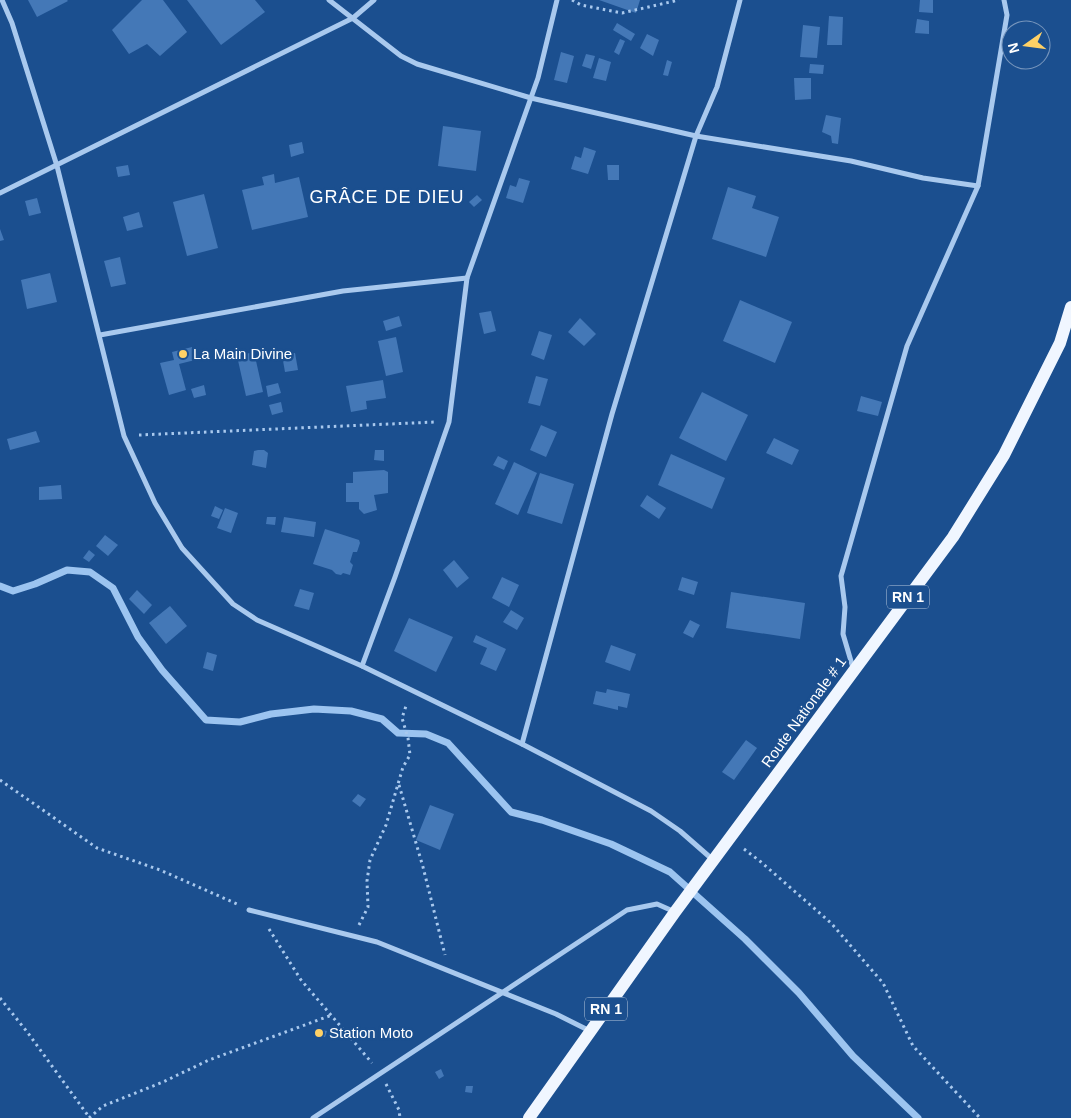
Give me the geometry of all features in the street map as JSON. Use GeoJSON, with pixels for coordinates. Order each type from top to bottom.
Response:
{"type":"FeatureCollection","features":[{"type":"Feature","properties":{"kind":"main road","name":"Route Nationale # 1"},"geometry":{"type":"LineString","coordinates":[[529,1118],[684,901],[953,537],[1004,455],[1060,343],[1071,307]]}},
{"type":"Feature","properties":{"kind":"street"},"geometry":{"type":"LineString","coordinates":[[2,0],[12,23],[57,166],[124,436],[155,503],[182,548],[233,604],[257,620],[362,666],[522,744],[651,810],[680,832],[712,864]]}},
{"type":"Feature","properties":{"kind":"street"},"geometry":{"type":"LineString","coordinates":[[329,0],[401,56],[417,64],[531,98],[696,136],[851,161],[923,178],[978,186]]}},
{"type":"Feature","properties":{"kind":"street"},"geometry":{"type":"LineString","coordinates":[[0,193],[353,18],[374,0]]}},
{"type":"Feature","properties":{"kind":"street"},"geometry":{"type":"LineString","coordinates":[[362,666],[449,422],[467,278],[538,78],[558,0]]}},
{"type":"Feature","properties":{"kind":"street"},"geometry":{"type":"LineString","coordinates":[[522,744],[612,414],[696,136],[717,87],[740,0]]}},
{"type":"Feature","properties":{"kind":"street"},"geometry":{"type":"LineString","coordinates":[[854,672],[843,634],[845,607],[841,576],[907,346],[978,186],[1007,15],[1004,0]]}},
{"type":"Feature","properties":{"kind":"street"},"geometry":{"type":"LineString","coordinates":[[100,335],[343,291],[467,278]]}},
{"type":"Feature","properties":{"kind":"street"},"geometry":{"type":"LineString","coordinates":[[313,1118],[627,910],[658,904],[676,912]]}},
{"type":"Feature","properties":{"kind":"street"},"geometry":{"type":"LineString","coordinates":[[249,910],[377,942],[556,1014],[591,1031]]}},
{"type":"Feature","properties":{"kind":"path"},"geometry":{"type":"LineString","coordinates":[[572,0],[581,5],[622,13],[679,0]]}},
{"type":"Feature","properties":{"kind":"path"},"geometry":{"type":"LineString","coordinates":[[124,436],[449,422]]}},
{"type":"Feature","properties":{"kind":"path"},"geometry":{"type":"LineString","coordinates":[[353,936],[368,907],[367,881],[370,860],[386,825],[403,767],[410,756],[408,738],[402,718],[411,691]]}},
{"type":"Feature","properties":{"kind":"path"},"geometry":{"type":"LineString","coordinates":[[0,780],[97,848],[160,870],[249,910],[273,933],[301,980],[381,1074],[399,1110],[400,1118]]}},
{"type":"Feature","properties":{"kind":"path"},"geometry":{"type":"LineString","coordinates":[[399,785],[423,867],[448,971]]}},
{"type":"Feature","properties":{"kind":"path"},"geometry":{"type":"LineString","coordinates":[[730,839],[761,862],[831,922],[883,983],[913,1046],[980,1118]]}},
{"type":"Feature","properties":{"kind":"path"},"geometry":{"type":"LineString","coordinates":[[0,998],[28,1033],[89,1118],[103,1106],[163,1082],[209,1060],[332,1015]]}},
{"type":"Feature","properties":{"kind":"building"},"geometry":{"type":"Polygon","coordinates":[[[28,0],[67,0],[68,1],[37,17],[28,0]]]}},
{"type":"Feature","properties":{"kind":"building"},"geometry":{"type":"Polygon","coordinates":[[[142,0],[163,0],[187,32],[160,56],[147,44],[129,54],[112,30],[142,0]]]}},
{"type":"Feature","properties":{"kind":"building"},"geometry":{"type":"Polygon","coordinates":[[[187,0],[255,0],[265,12],[221,45],[187,0]]]}},
{"type":"Feature","properties":{"kind":"building"},"geometry":{"type":"Polygon","coordinates":[[[599,0],[640,0],[636,13],[599,0]]]}},
{"type":"Feature","properties":{"kind":"building"},"geometry":{"type":"Polygon","coordinates":[[[920,0],[933,0],[933,13],[919,12],[920,0]]]}},
{"type":"Feature","properties":{"kind":"building"},"geometry":{"type":"Polygon","coordinates":[[[829,16],[843,17],[842,45],[827,45],[829,16]]]}},
{"type":"Feature","properties":{"kind":"building"},"geometry":{"type":"Polygon","coordinates":[[[917,19],[929,21],[929,34],[915,33],[917,19]]]}},
{"type":"Feature","properties":{"kind":"building"},"geometry":{"type":"Polygon","coordinates":[[[617,23],[635,34],[631,41],[613,30],[617,23]]]}},
{"type":"Feature","properties":{"kind":"building"},"geometry":{"type":"Polygon","coordinates":[[[803,25],[820,27],[817,58],[800,57],[803,25]]]}},
{"type":"Feature","properties":{"kind":"building"},"geometry":{"type":"Polygon","coordinates":[[[647,34],[659,40],[653,56],[640,48],[647,34]]]}},
{"type":"Feature","properties":{"kind":"building"},"geometry":{"type":"Polygon","coordinates":[[[620,39],[625,41],[619,55],[614,52],[620,39]]]}},
{"type":"Feature","properties":{"kind":"building"},"geometry":{"type":"Polygon","coordinates":[[[561,52],[574,56],[567,83],[554,80],[561,52]]]}},
{"type":"Feature","properties":{"kind":"building"},"geometry":{"type":"Polygon","coordinates":[[[586,54],[595,56],[591,69],[582,66],[586,54]]]}},
{"type":"Feature","properties":{"kind":"building"},"geometry":{"type":"Polygon","coordinates":[[[599,58],[611,62],[606,81],[593,78],[599,58]]]}},
{"type":"Feature","properties":{"kind":"building"},"geometry":{"type":"Polygon","coordinates":[[[667,60],[672,62],[668,76],[663,75],[667,60]]]}},
{"type":"Feature","properties":{"kind":"building"},"geometry":{"type":"Polygon","coordinates":[[[810,64],[824,65],[823,74],[809,73],[810,64]]]}},
{"type":"Feature","properties":{"kind":"building"},"geometry":{"type":"Polygon","coordinates":[[[794,78],[811,78],[811,99],[795,100],[794,78]]]}},
{"type":"Feature","properties":{"kind":"building"},"geometry":{"type":"Polygon","coordinates":[[[826,115],[841,118],[838,144],[832,143],[831,136],[822,132],[826,115]]]}},
{"type":"Feature","properties":{"kind":"building"},"geometry":{"type":"Polygon","coordinates":[[[443,126],[481,131],[476,171],[438,166],[443,126]]]}},
{"type":"Feature","properties":{"kind":"building"},"geometry":{"type":"Polygon","coordinates":[[[302,142],[304,153],[291,157],[289,145],[302,142]]]}},
{"type":"Feature","properties":{"kind":"building"},"geometry":{"type":"Polygon","coordinates":[[[584,147],[596,151],[588,174],[571,169],[575,156],[581,158],[584,147]]]}},
{"type":"Feature","properties":{"kind":"building"},"geometry":{"type":"Polygon","coordinates":[[[128,165],[130,175],[118,177],[116,167],[128,165]]]}},
{"type":"Feature","properties":{"kind":"building"},"geometry":{"type":"Polygon","coordinates":[[[607,165],[619,165],[619,180],[608,180],[607,165]]]}},
{"type":"Feature","properties":{"kind":"building"},"geometry":{"type":"Polygon","coordinates":[[[274,174],[275,183],[299,177],[308,217],[252,230],[242,190],[264,185],[262,177],[274,174]]]}},
{"type":"Feature","properties":{"kind":"building"},"geometry":{"type":"Polygon","coordinates":[[[519,178],[530,181],[523,203],[506,198],[510,185],[516,187],[519,178]]]}},
{"type":"Feature","properties":{"kind":"building"},"geometry":{"type":"Polygon","coordinates":[[[728,187],[756,196],[752,208],[779,217],[766,257],[712,239],[728,187]]]}},
{"type":"Feature","properties":{"kind":"building"},"geometry":{"type":"Polygon","coordinates":[[[204,194],[218,248],[187,256],[173,202],[204,194]]]}},
{"type":"Feature","properties":{"kind":"building"},"geometry":{"type":"Polygon","coordinates":[[[477,195],[482,200],[474,207],[469,202],[477,195]]]}},
{"type":"Feature","properties":{"kind":"building"},"geometry":{"type":"Polygon","coordinates":[[[37,198],[41,213],[29,216],[25,201],[37,198]]]}},
{"type":"Feature","properties":{"kind":"building"},"geometry":{"type":"Polygon","coordinates":[[[139,212],[143,227],[127,231],[123,217],[139,212]]]}},
{"type":"Feature","properties":{"kind":"building"},"geometry":{"type":"Polygon","coordinates":[[[0,229],[4,240],[0,241],[0,229]]]}},
{"type":"Feature","properties":{"kind":"building"},"geometry":{"type":"Polygon","coordinates":[[[120,257],[126,284],[111,287],[104,261],[120,257]]]}},
{"type":"Feature","properties":{"kind":"building"},"geometry":{"type":"Polygon","coordinates":[[[50,273],[57,302],[27,309],[21,280],[50,273]]]}},
{"type":"Feature","properties":{"kind":"building"},"geometry":{"type":"Polygon","coordinates":[[[740,300],[792,322],[775,363],[723,341],[740,300]]]}},
{"type":"Feature","properties":{"kind":"building"},"geometry":{"type":"Polygon","coordinates":[[[491,311],[496,331],[484,334],[479,313],[491,311]]]}},
{"type":"Feature","properties":{"kind":"building"},"geometry":{"type":"Polygon","coordinates":[[[399,316],[402,326],[386,331],[383,321],[399,316]]]}},
{"type":"Feature","properties":{"kind":"building"},"geometry":{"type":"Polygon","coordinates":[[[580,318],[596,334],[584,346],[568,332],[580,318]]]}},
{"type":"Feature","properties":{"kind":"building"},"geometry":{"type":"Polygon","coordinates":[[[539,331],[552,335],[544,360],[531,355],[539,331]]]}},
{"type":"Feature","properties":{"kind":"building"},"geometry":{"type":"Polygon","coordinates":[[[396,337],[403,372],[386,376],[378,341],[396,337]]]}},
{"type":"Feature","properties":{"kind":"building"},"geometry":{"type":"Polygon","coordinates":[[[192,347],[195,360],[179,364],[186,390],[169,395],[160,363],[174,360],[172,352],[192,347]]]}},
{"type":"Feature","properties":{"kind":"building"},"geometry":{"type":"Polygon","coordinates":[[[254,352],[263,392],[246,396],[237,356],[254,352]]]}},
{"type":"Feature","properties":{"kind":"building"},"geometry":{"type":"Polygon","coordinates":[[[295,353],[298,370],[285,372],[282,355],[295,353]]]}},
{"type":"Feature","properties":{"kind":"building"},"geometry":{"type":"Polygon","coordinates":[[[536,376],[548,379],[540,406],[528,403],[536,376]]]}},
{"type":"Feature","properties":{"kind":"building"},"geometry":{"type":"Polygon","coordinates":[[[383,380],[386,398],[366,401],[367,409],[351,412],[346,386],[383,380]]]}},
{"type":"Feature","properties":{"kind":"building"},"geometry":{"type":"Polygon","coordinates":[[[278,383],[281,393],[268,397],[266,386],[278,383]]]}},
{"type":"Feature","properties":{"kind":"building"},"geometry":{"type":"Polygon","coordinates":[[[204,385],[206,395],[194,398],[191,389],[204,385]]]}},
{"type":"Feature","properties":{"kind":"building"},"geometry":{"type":"Polygon","coordinates":[[[702,392],[748,415],[726,461],[679,438],[702,392]]]}},
{"type":"Feature","properties":{"kind":"building"},"geometry":{"type":"Polygon","coordinates":[[[861,396],[882,402],[878,416],[857,411],[861,396]]]}},
{"type":"Feature","properties":{"kind":"building"},"geometry":{"type":"Polygon","coordinates":[[[281,402],[283,412],[272,415],[269,405],[281,402]]]}},
{"type":"Feature","properties":{"kind":"building"},"geometry":{"type":"Polygon","coordinates":[[[541,425],[557,432],[546,457],[530,450],[541,425]]]}},
{"type":"Feature","properties":{"kind":"building"},"geometry":{"type":"Polygon","coordinates":[[[36,431],[40,442],[10,450],[7,439],[36,431]]]}},
{"type":"Feature","properties":{"kind":"building"},"geometry":{"type":"Polygon","coordinates":[[[774,438],[799,450],[792,465],[766,453],[774,438]]]}},
{"type":"Feature","properties":{"kind":"building"},"geometry":{"type":"Polygon","coordinates":[[[264,450],[268,453],[266,468],[252,465],[254,451],[264,450]]]}},
{"type":"Feature","properties":{"kind":"building"},"geometry":{"type":"Polygon","coordinates":[[[375,450],[384,450],[384,461],[374,460],[375,450]]]}},
{"type":"Feature","properties":{"kind":"building"},"geometry":{"type":"Polygon","coordinates":[[[671,454],[725,478],[712,509],[658,485],[671,454]]]}},
{"type":"Feature","properties":{"kind":"building"},"geometry":{"type":"Polygon","coordinates":[[[498,456],[508,461],[504,470],[493,465],[498,456]]]}},
{"type":"Feature","properties":{"kind":"building"},"geometry":{"type":"Polygon","coordinates":[[[514,462],[537,473],[518,515],[495,504],[514,462]]]}},
{"type":"Feature","properties":{"kind":"building"},"geometry":{"type":"Polygon","coordinates":[[[384,470],[388,472],[388,493],[374,495],[377,510],[364,514],[359,509],[359,502],[346,502],[346,483],[353,483],[353,472],[384,470]]]}},
{"type":"Feature","properties":{"kind":"building"},"geometry":{"type":"Polygon","coordinates":[[[540,473],[574,484],[562,524],[527,513],[540,473]]]}},
{"type":"Feature","properties":{"kind":"building"},"geometry":{"type":"Polygon","coordinates":[[[61,485],[62,499],[39,500],[39,487],[61,485]]]}},
{"type":"Feature","properties":{"kind":"building"},"geometry":{"type":"Polygon","coordinates":[[[647,495],[666,508],[659,519],[640,506],[647,495]]]}},
{"type":"Feature","properties":{"kind":"building"},"geometry":{"type":"Polygon","coordinates":[[[215,506],[223,510],[219,519],[211,516],[215,506]]]}},
{"type":"Feature","properties":{"kind":"building"},"geometry":{"type":"Polygon","coordinates":[[[225,508],[238,513],[231,533],[217,528],[225,508]]]}},
{"type":"Feature","properties":{"kind":"building"},"geometry":{"type":"Polygon","coordinates":[[[267,517],[276,517],[275,525],[266,524],[267,517]]]}},
{"type":"Feature","properties":{"kind":"building"},"geometry":{"type":"Polygon","coordinates":[[[284,517],[316,522],[314,537],[281,532],[284,517]]]}},
{"type":"Feature","properties":{"kind":"building"},"geometry":{"type":"Polygon","coordinates":[[[325,529],[359,540],[357,552],[353,552],[350,562],[353,565],[350,575],[336,574],[332,570],[313,564],[325,529]]]}},
{"type":"Feature","properties":{"kind":"building"},"geometry":{"type":"Polygon","coordinates":[[[105,535],[118,545],[108,556],[96,546],[105,535]]]}},
{"type":"Feature","properties":{"kind":"building"},"geometry":{"type":"Polygon","coordinates":[[[89,550],[95,555],[89,562],[83,558],[89,550]]]}},
{"type":"Feature","properties":{"kind":"building"},"geometry":{"type":"Polygon","coordinates":[[[454,560],[469,578],[457,588],[443,570],[454,560]]]}},
{"type":"Feature","properties":{"kind":"building"},"geometry":{"type":"Polygon","coordinates":[[[502,577],[519,585],[509,607],[492,598],[502,577]]]}},
{"type":"Feature","properties":{"kind":"building"},"geometry":{"type":"Polygon","coordinates":[[[682,577],[698,582],[694,595],[678,590],[682,577]]]}},
{"type":"Feature","properties":{"kind":"building"},"geometry":{"type":"Polygon","coordinates":[[[300,589],[314,593],[309,610],[294,606],[300,589]]]}},
{"type":"Feature","properties":{"kind":"building"},"geometry":{"type":"Polygon","coordinates":[[[137,590],[152,605],[144,614],[129,599],[137,590]]]}},
{"type":"Feature","properties":{"kind":"building"},"geometry":{"type":"Polygon","coordinates":[[[731,592],[805,603],[800,639],[726,628],[731,592]]]}},
{"type":"Feature","properties":{"kind":"building"},"geometry":{"type":"Polygon","coordinates":[[[170,606],[187,626],[166,644],[149,623],[170,606]]]}},
{"type":"Feature","properties":{"kind":"building"},"geometry":{"type":"Polygon","coordinates":[[[511,610],[524,618],[517,630],[503,622],[511,610]]]}},
{"type":"Feature","properties":{"kind":"building"},"geometry":{"type":"Polygon","coordinates":[[[409,618],[453,637],[436,672],[394,651],[409,618]]]}},
{"type":"Feature","properties":{"kind":"building"},"geometry":{"type":"Polygon","coordinates":[[[690,620],[700,625],[693,638],[683,633],[690,620]]]}},
{"type":"Feature","properties":{"kind":"building"},"geometry":{"type":"Polygon","coordinates":[[[476,635],[506,649],[496,671],[480,664],[487,648],[473,642],[476,635]]]}},
{"type":"Feature","properties":{"kind":"building"},"geometry":{"type":"Polygon","coordinates":[[[611,645],[636,654],[630,671],[605,662],[611,645]]]}},
{"type":"Feature","properties":{"kind":"building"},"geometry":{"type":"Polygon","coordinates":[[[207,652],[217,655],[213,671],[203,668],[207,652]]]}},
{"type":"Feature","properties":{"kind":"building"},"geometry":{"type":"Polygon","coordinates":[[[607,689],[630,694],[627,708],[618,706],[618,710],[593,704],[596,691],[606,693],[607,689]]]}},
{"type":"Feature","properties":{"kind":"building"},"geometry":{"type":"Polygon","coordinates":[[[746,740],[757,748],[734,780],[722,772],[746,740]]]}},
{"type":"Feature","properties":{"kind":"building"},"geometry":{"type":"Polygon","coordinates":[[[358,794],[366,799],[360,807],[352,801],[358,794]]]}},
{"type":"Feature","properties":{"kind":"building"},"geometry":{"type":"Polygon","coordinates":[[[430,805],[454,814],[440,850],[416,840],[430,805]]]}},
{"type":"Feature","properties":{"kind":"building"},"geometry":{"type":"Polygon","coordinates":[[[322,1030],[327,1031],[325,1037],[321,1036],[322,1030]]]}},
{"type":"Feature","properties":{"kind":"building"},"geometry":{"type":"Polygon","coordinates":[[[441,1069],[444,1076],[439,1079],[435,1072],[441,1069]]]}},
{"type":"Feature","properties":{"kind":"building"},"geometry":{"type":"Polygon","coordinates":[[[466,1086],[473,1086],[472,1093],[465,1092],[466,1086]]]}},
{"type":"Feature","properties":{"kind":"waterway"},"geometry":{"type":"LineString","coordinates":[[0,586],[13,591],[67,570],[90,572],[113,588],[138,637],[162,670],[206,720],[240,722],[271,714],[314,709],[351,711],[382,719],[398,733],[426,734],[448,743],[511,812],[542,820],[611,844],[670,872],[745,939],[799,993],[853,1056],[918,1118]]}},
{"type":"Feature","properties":{"kind":"place","name":"La Main Divine"},"geometry":{"type":"Point","coordinates":[183,354]}},
{"type":"Feature","properties":{"kind":"place","name":"Station Moto"},"geometry":{"type":"Point","coordinates":[319,1033]}},
{"type":"Feature","properties":{"kind":"district","name":"GRÂCE DE DIEU"},"geometry":{"type":"Point","coordinates":[387,197]}}]}
